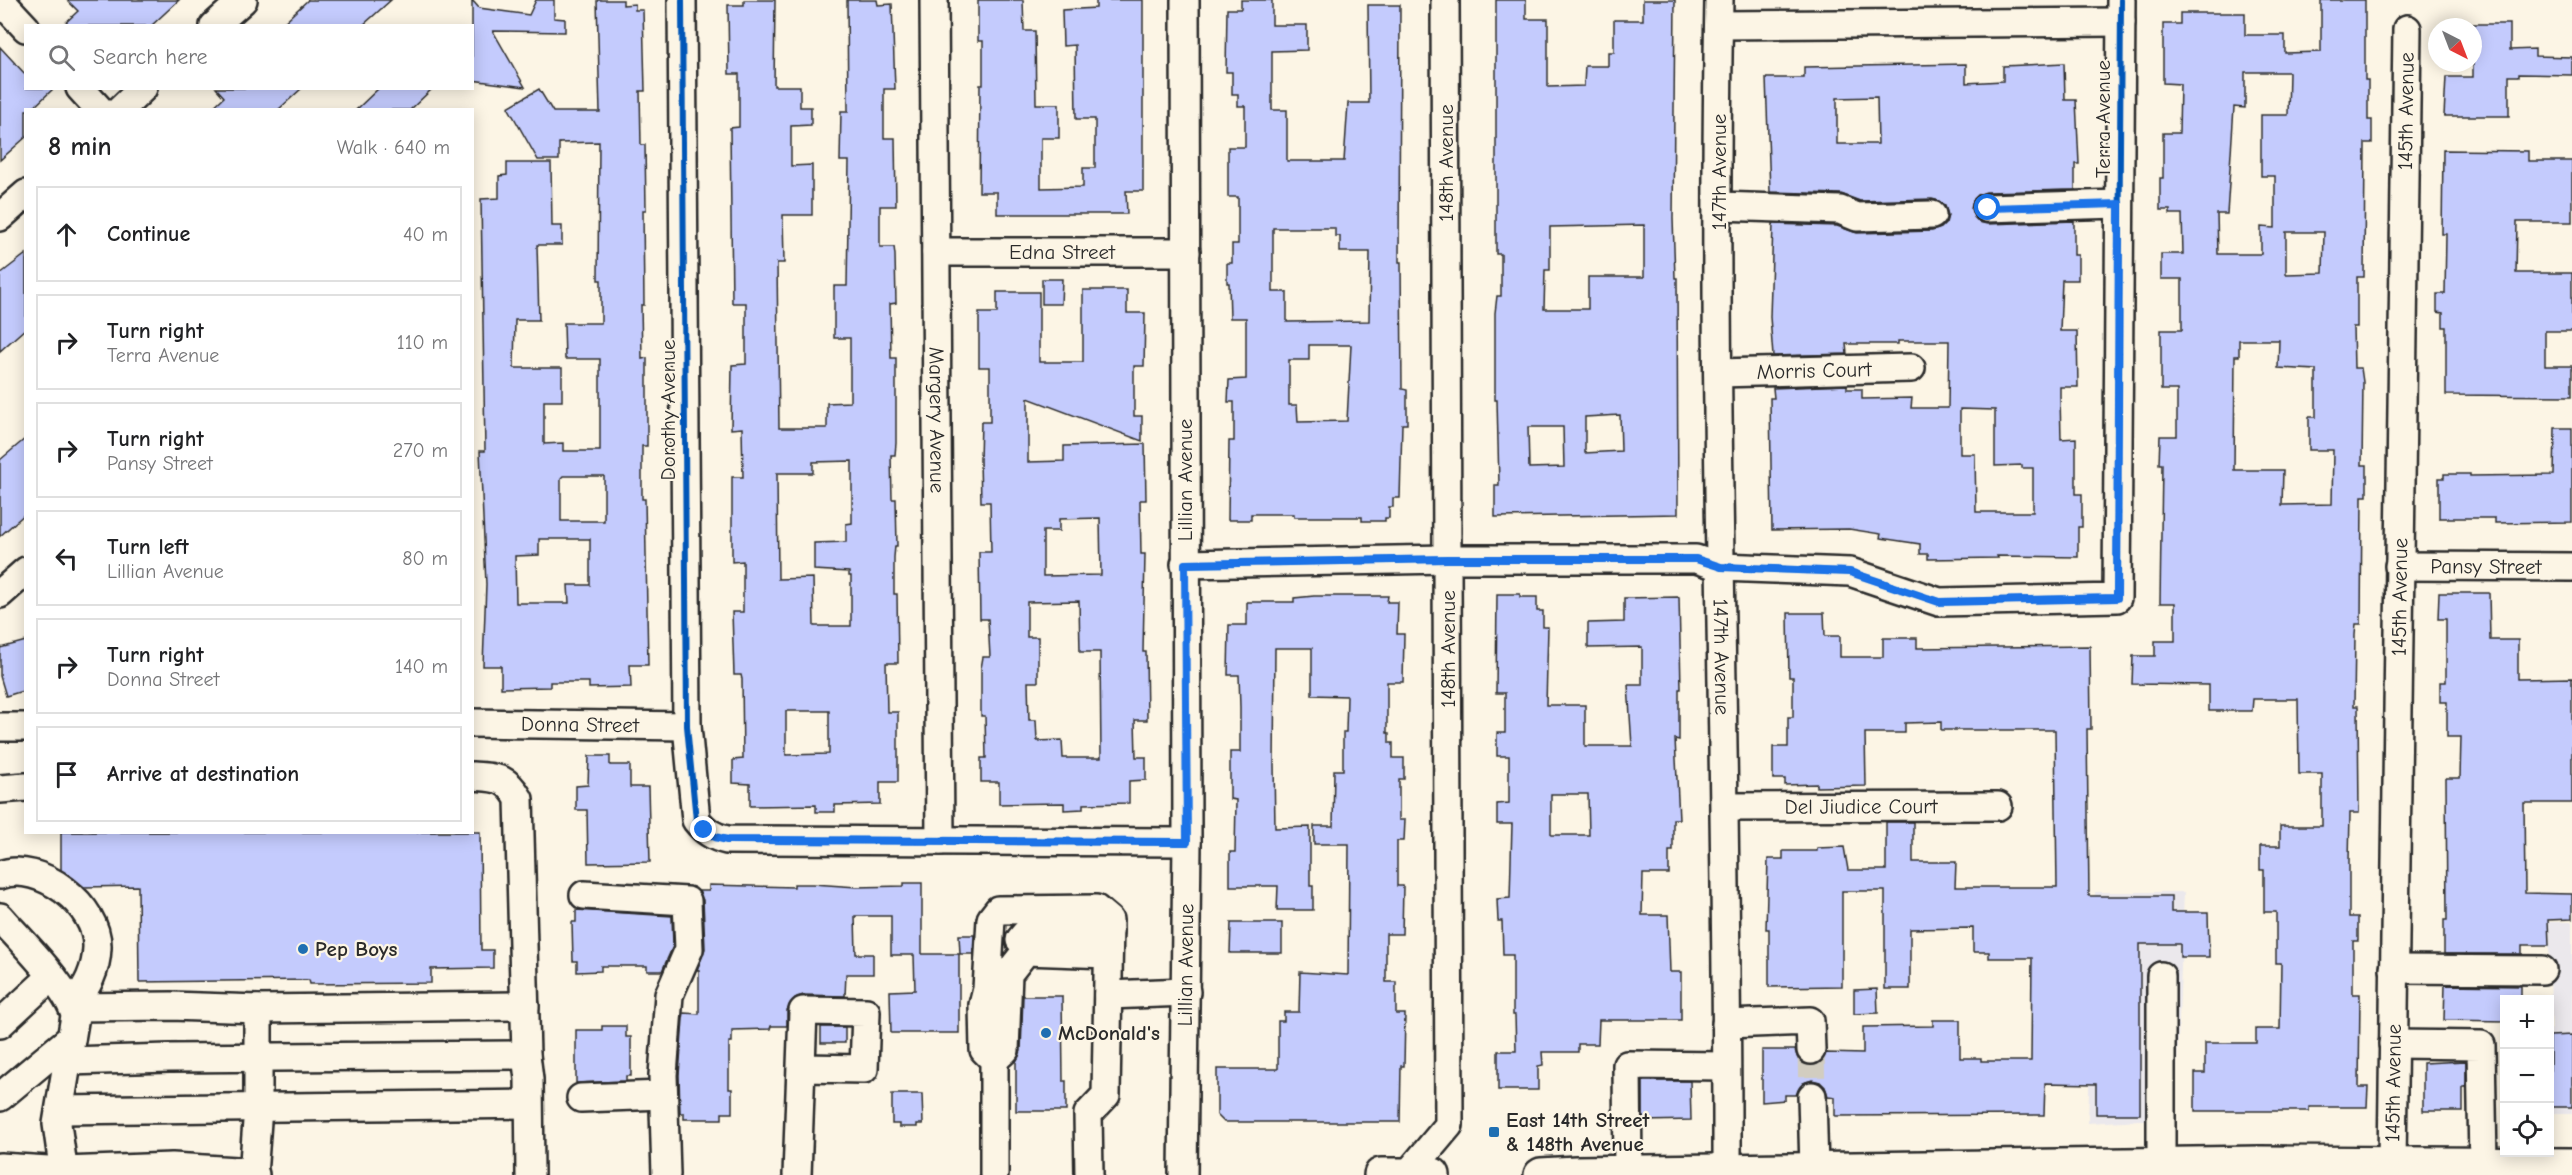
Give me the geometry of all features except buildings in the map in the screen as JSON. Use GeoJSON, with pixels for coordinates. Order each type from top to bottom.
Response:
{"type":"FeatureCollection","features":[{"type":"Feature","properties":{"kind":"main road"},"geometry":{"type":"LineString","coordinates":[[1541,1175],[1814,1169],[1919,1172],[2260,1169],[2392,1164],[2437,1169],[2483,1164],[2572,1165]]}},
{"type":"Feature","properties":{"kind":"main road"},"geometry":{"type":"LineString","coordinates":[[0,1170],[64,1174],[172,1170],[252,1175]]}},
{"type":"Feature","properties":{"kind":"main road"},"geometry":{"type":"LineString","coordinates":[[1381,1175],[1433,1175]]}},
{"type":"Feature","properties":{"kind":"street"},"geometry":{"type":"LineString","coordinates":[[0,0],[24,26]]}},
{"type":"Feature","properties":{"kind":"street"},"geometry":{"type":"LineString","coordinates":[[216,24],[243,0]]}},
{"type":"Feature","properties":{"kind":"street","name":"Dorothy Avenue"},"geometry":{"type":"LineString","coordinates":[[682,0],[687,726],[696,820],[704,830],[715,837],[727,840],[940,841]]}},
{"type":"Feature","properties":{"kind":"street","name":"Margery Avenue"},"geometry":{"type":"LineString","coordinates":[[934,0],[940,841]]}},
{"type":"Feature","properties":{"kind":"street","name":"Lillian Avenue"},"geometry":{"type":"LineString","coordinates":[[1183,1175],[1187,842],[1185,0]]}},
{"type":"Feature","properties":{"kind":"street","name":"148th Avenue"},"geometry":{"type":"LineString","coordinates":[[1407,1175],[1449,1125],[1445,0]]}},
{"type":"Feature","properties":{"kind":"street"},"geometry":{"type":"LineString","coordinates":[[1719,12],[2121,11]]}},
{"type":"Feature","properties":{"kind":"street","name":"Terra Avenue"},"geometry":{"type":"LineString","coordinates":[[1721,567],[1850,572],[1939,602],[2117,598],[2121,11]]}},
{"type":"Feature","properties":{"kind":"street","name":"147th Avenue"},"geometry":{"type":"LineString","coordinates":[[1719,12],[1718,373],[1725,807],[1727,1171]]}},
{"type":"Feature","properties":{"kind":"street","name":"145th Avenue"},"geometry":{"type":"LineString","coordinates":[[2392,1164],[2407,29]]}},
{"type":"Feature","properties":{"kind":"street"},"geometry":{"type":"LineString","coordinates":[[82,90],[98,108]]}},
{"type":"Feature","properties":{"kind":"street"},"geometry":{"type":"LineString","coordinates":[[122,108],[141,90]]}},
{"type":"Feature","properties":{"kind":"street"},"geometry":{"type":"LineString","coordinates":[[0,217],[24,196]]}},
{"type":"Feature","properties":{"kind":"street"},"geometry":{"type":"LineString","coordinates":[[1988,208],[2119,204]]}},
{"type":"Feature","properties":{"kind":"street"},"geometry":{"type":"LineString","coordinates":[[1719,206],[1840,210],[1857,217],[1932,215]]}},
{"type":"Feature","properties":{"kind":"street","name":"Edna Street"},"geometry":{"type":"LineString","coordinates":[[936,252],[1186,252]]}},
{"type":"Feature","properties":{"kind":"street","name":"Morris Court"},"geometry":{"type":"LineString","coordinates":[[1718,373],[1911,368]]}},
{"type":"Feature","properties":{"kind":"street"},"geometry":{"type":"LineString","coordinates":[[1185,564],[1447,559],[1696,559],[1721,567]]}},
{"type":"Feature","properties":{"kind":"street","name":"Pansy Street"},"geometry":{"type":"LineString","coordinates":[[2399,567],[2572,567]]}},
{"type":"Feature","properties":{"kind":"street"},"geometry":{"type":"LineString","coordinates":[[0,594],[24,574]]}},
{"type":"Feature","properties":{"kind":"street","name":"Donna Street"},"geometry":{"type":"LineString","coordinates":[[474,723],[687,726]]}},
{"type":"Feature","properties":{"kind":"street"},"geometry":{"type":"LineString","coordinates":[[0,727],[24,727]]}},
{"type":"Feature","properties":{"kind":"street"},"geometry":{"type":"LineString","coordinates":[[474,777],[498,778],[512,786],[519,799],[526,1055],[529,1079],[530,1175]]}},
{"type":"Feature","properties":{"kind":"street"},"geometry":{"type":"LineString","coordinates":[[0,789],[24,787]]}},
{"type":"Feature","properties":{"kind":"street","name":"Del Jiudice Court"},"geometry":{"type":"LineString","coordinates":[[1725,807],[1998,806]]}},
{"type":"Feature","properties":{"kind":"street"},"geometry":{"type":"LineString","coordinates":[[940,841],[1187,842]]}},
{"type":"Feature","properties":{"kind":"street"},"geometry":{"type":"LineString","coordinates":[[0,875],[38,874],[68,892],[88,914],[97,946],[92,979],[73,1007]]}},
{"type":"Feature","properties":{"kind":"street"},"geometry":{"type":"LineString","coordinates":[[584,895],[687,901],[689,950],[669,995],[663,1075],[666,1175]]}},
{"type":"Feature","properties":{"kind":"street"},"geometry":{"type":"LineString","coordinates":[[994,1175],[994,1060],[984,1050],[983,1005],[987,989],[991,919],[998,910],[1096,909],[1109,920],[1106,1095],[1088,1114],[1089,1175]]}},
{"type":"Feature","properties":{"kind":"street"},"geometry":{"type":"LineString","coordinates":[[0,917],[51,976],[73,1007],[75,1016],[57,1124],[64,1174]]}},
{"type":"Feature","properties":{"kind":"street"},"geometry":{"type":"LineString","coordinates":[[994,1060],[1005,1050],[1008,974],[1026,951],[1108,942]]}},
{"type":"Feature","properties":{"kind":"street"},"geometry":{"type":"LineString","coordinates":[[2394,969],[2542,970]]}},
{"type":"Feature","properties":{"kind":"street"},"geometry":{"type":"LineString","coordinates":[[0,1024],[51,976]]}},
{"type":"Feature","properties":{"kind":"street"},"geometry":{"type":"LineString","coordinates":[[2145,1169],[2161,976]]}},
{"type":"Feature","properties":{"kind":"street"},"geometry":{"type":"LineString","coordinates":[[1108,995],[1186,992]]}},
{"type":"Feature","properties":{"kind":"street"},"geometry":{"type":"LineString","coordinates":[[73,1007],[171,1006],[258,1009],[525,1006]]}},
{"type":"Feature","properties":{"kind":"street"},"geometry":{"type":"LineString","coordinates":[[252,1175],[258,1108],[258,1009]]}},
{"type":"Feature","properties":{"kind":"street"},"geometry":{"type":"LineString","coordinates":[[1726,1024],[1810,1021],[1811,1050]]}},
{"type":"Feature","properties":{"kind":"street"},"geometry":{"type":"LineString","coordinates":[[2393,1044],[2481,1045],[2483,1164]]}},
{"type":"Feature","properties":{"kind":"street"},"geometry":{"type":"LineString","coordinates":[[0,1097],[69,1049],[258,1057],[526,1055]]}},
{"type":"Feature","properties":{"kind":"street"},"geometry":{"type":"LineString","coordinates":[[1628,1172],[1627,1065],[1726,1066]]}},
{"type":"Feature","properties":{"kind":"street"},"geometry":{"type":"LineString","coordinates":[[797,1175],[802,1068]]}},
{"type":"Feature","properties":{"kind":"street"},"geometry":{"type":"LineString","coordinates":[[581,1098],[663,1095]]}},
{"type":"Feature","properties":{"kind":"street"},"geometry":{"type":"LineString","coordinates":[[1812,1096],[1814,1169]]}},
{"type":"Feature","properties":{"kind":"street"},"geometry":{"type":"LineString","coordinates":[[60,1110],[528,1104]]}},
{"type":"Feature","properties":{"kind":"shaded area"},"geometry":{"type":"Polygon","coordinates":[[[2095,892],[2184,892],[2175,1118],[2088,1123],[2095,892]]]}},
{"type":"Feature","properties":{"kind":"shaded area"},"geometry":{"type":"Polygon","coordinates":[[[2548,922],[2572,922],[2572,1114],[2554,1114],[2554,995],[2551,995],[2548,922]]]}},
{"type":"Feature","properties":{"kind":"tunnel"},"geometry":{"type":"LineString","coordinates":[[1811,1050],[1812,1096]]}},
{"type":"Feature","properties":{"kind":"cycle path"},"geometry":{"type":"LineString","coordinates":[[682,0],[687,726],[696,820],[710,833],[727,840],[1187,842]]}},
{"type":"Feature","properties":{"kind":"cycle path"},"geometry":{"type":"LineString","coordinates":[[1185,564],[1447,559],[1696,559],[1721,567],[1850,572],[1939,602],[2117,598],[2121,0]]}},
{"type":"Feature","properties":{"kind":"place","name":"Pep Boys"},"geometry":{"type":"Point","coordinates":[303,949]}},
{"type":"Feature","properties":{"kind":"place","name":"McDonald's"},"geometry":{"type":"Point","coordinates":[1046,1033]}},
{"type":"Feature","properties":{"kind":"place","name":"East 14th Street & 148th Avenue"},"geometry":{"type":"Point","coordinates":[1494,1132]}},
{"type":"Feature","properties":{"kind":"route"},"geometry":{"type":"LineString","coordinates":[[704,830],[715,837],[727,840],[1187,842],[1185,564],[1447,559],[1696,559],[1721,567],[1850,572],[1939,602],[2117,598],[2119,204],[1988,208]]}}]}
